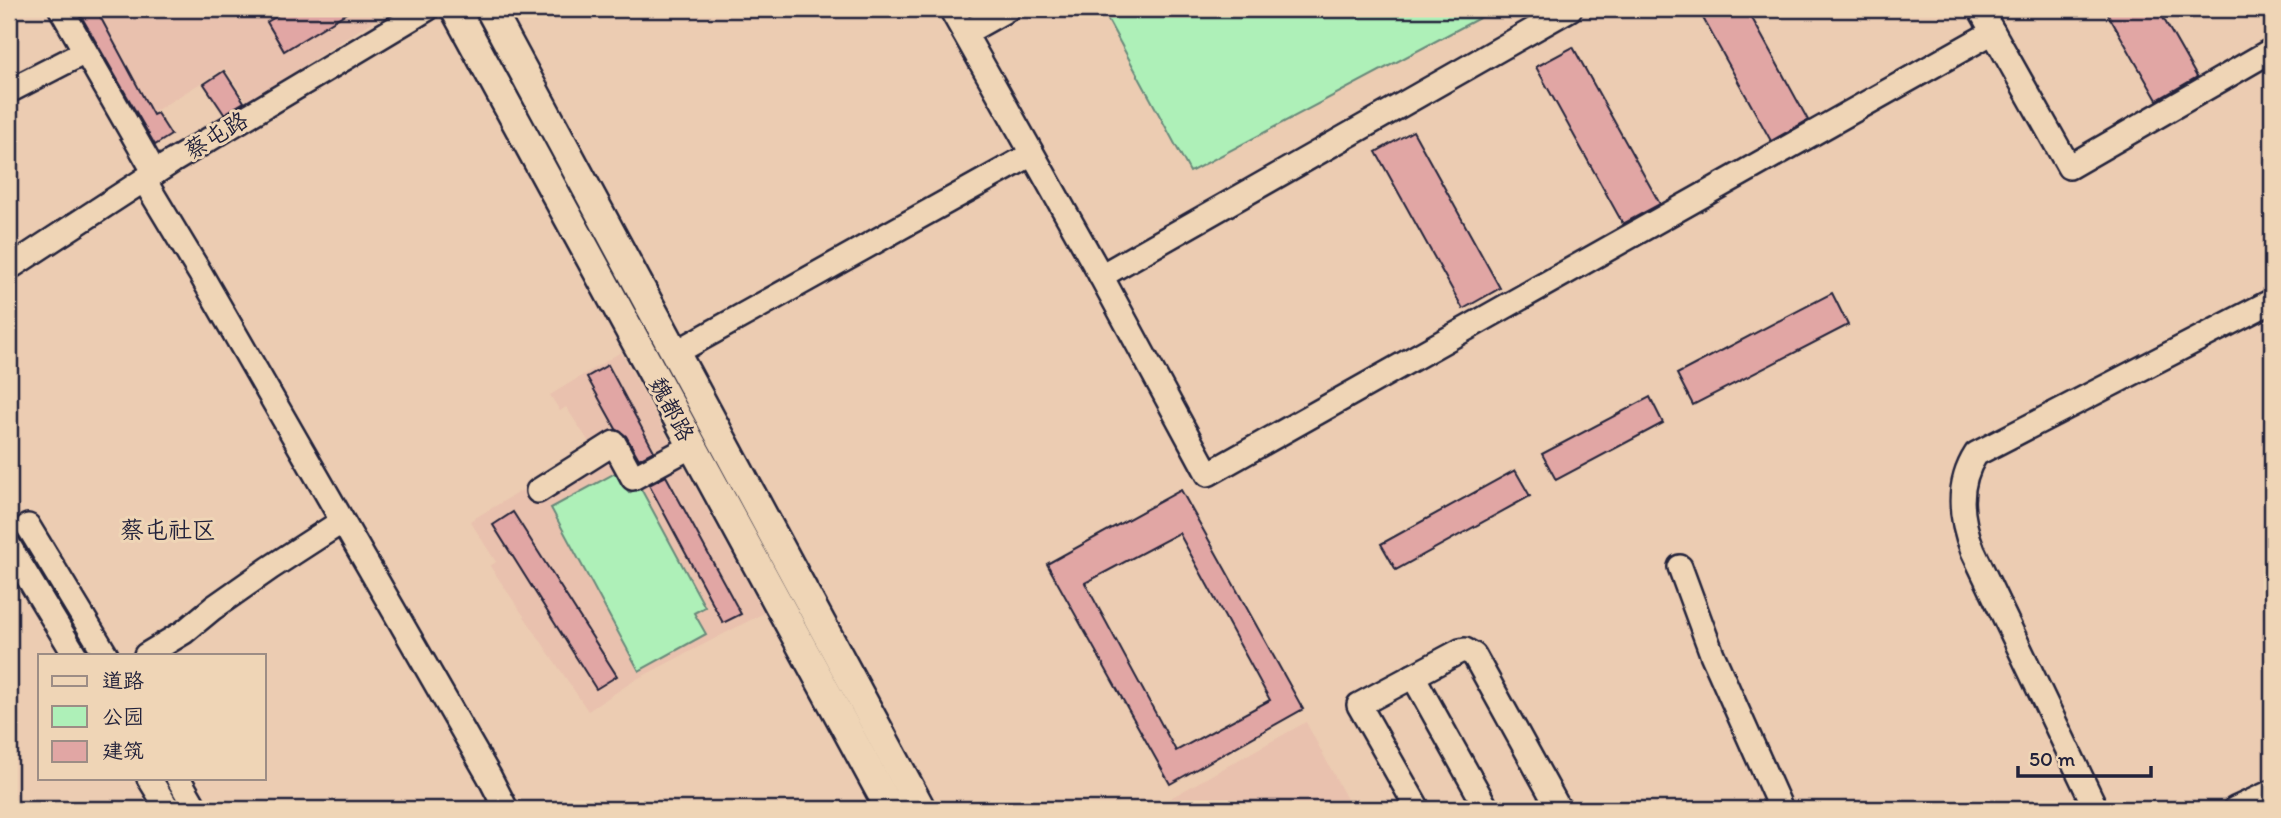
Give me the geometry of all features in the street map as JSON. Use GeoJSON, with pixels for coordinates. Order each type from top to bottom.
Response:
{"type":"FeatureCollection","features":[{"type":"Feature","properties":{"kind":"main road","name":"魏都路"},"geometry":{"type":"LineString","coordinates":[[455,9],[890,809]]}},
{"type":"Feature","properties":{"kind":"main road","name":"魏都路"},"geometry":{"type":"LineString","coordinates":[[490,9],[921,809]]}},
{"type":"Feature","properties":{"kind":"street"},"geometry":{"type":"LineString","coordinates":[[61,9],[200,273],[506,809]]}},
{"type":"Feature","properties":{"kind":"street","name":"蔡屯路"},"geometry":{"type":"LineString","coordinates":[[9,268],[149,176],[426,9]]}},
{"type":"Feature","properties":{"kind":"street"},"geometry":{"type":"LineString","coordinates":[[951,9],[1101,276],[1208,474],[1993,32]]}},
{"type":"Feature","properties":{"kind":"street"},"geometry":{"type":"LineString","coordinates":[[965,33],[1008,9]]}},
{"type":"Feature","properties":{"kind":"street"},"geometry":{"type":"LineString","coordinates":[[1101,276],[1570,9]]}},
{"type":"Feature","properties":{"kind":"street"},"geometry":{"type":"LineString","coordinates":[[1980,9],[2069,167],[2272,50]]}},
{"type":"Feature","properties":{"kind":"street"},"geometry":{"type":"LineString","coordinates":[[9,91],[85,52]]}},
{"type":"Feature","properties":{"kind":"street"},"geometry":{"type":"LineString","coordinates":[[677,352],[1032,154]]}},
{"type":"Feature","properties":{"kind":"street"},"geometry":{"type":"LineString","coordinates":[[2096,809],[1973,551],[1962,517],[1964,479],[1976,454],[2272,301]]}},
{"type":"Feature","properties":{"kind":"street"},"geometry":{"type":"LineString","coordinates":[[538,491],[614,443],[633,478],[692,446]]}},
{"type":"Feature","properties":{"kind":"street"},"geometry":{"type":"LineString","coordinates":[[148,654],[184,632],[224,600],[341,523]]}},
{"type":"Feature","properties":{"kind":"street"},"geometry":{"type":"LineString","coordinates":[[28,526],[105,654]]}},
{"type":"Feature","properties":{"kind":"street"},"geometry":{"type":"LineString","coordinates":[[9,547],[74,654]]}},
{"type":"Feature","properties":{"kind":"street"},"geometry":{"type":"LineString","coordinates":[[1680,567],[1712,654],[1781,809]]}},
{"type":"Feature","properties":{"kind":"street"},"geometry":{"type":"LineString","coordinates":[[1418,809],[1359,705],[1465,650],[1474,655],[1559,809]]}},
{"type":"Feature","properties":{"kind":"street"},"geometry":{"type":"LineString","coordinates":[[1413,676],[1487,809]]}},
{"type":"Feature","properties":{"kind":"street"},"geometry":{"type":"LineString","coordinates":[[150,780],[168,809]]}},
{"type":"Feature","properties":{"kind":"street"},"geometry":{"type":"LineString","coordinates":[[179,780],[196,809]]}},
{"type":"Feature","properties":{"kind":"street"},"geometry":{"type":"LineString","coordinates":[[2235,809],[2272,792]]}},
{"type":"Feature","properties":{"kind":"shaded area"},"geometry":{"type":"Polygon","coordinates":[[[67,9],[376,9],[373,21],[247,102],[225,68],[131,126],[67,9]]]}},
{"type":"Feature","properties":{"kind":"shaded area"},"geometry":{"type":"Polygon","coordinates":[[[621,352],[764,613],[635,680],[588,711],[490,566],[496,562],[470,521],[593,448],[566,407],[560,411],[550,395],[621,352]]]}},
{"type":"Feature","properties":{"kind":"shaded area"},"geometry":{"type":"Polygon","coordinates":[[[1306,722],[1352,809],[1151,809],[1306,722]]]}},
{"type":"Feature","properties":{"kind":"green space"},"geometry":{"type":"Polygon","coordinates":[[[1102,9],[1496,9],[1190,172],[1102,9]]]}},
{"type":"Feature","properties":{"kind":"green space"},"geometry":{"type":"Polygon","coordinates":[[[617,472],[629,493],[640,487],[705,607],[694,613],[706,634],[639,671],[551,508],[617,472]]]}},
{"type":"Feature","properties":{"kind":"building"},"geometry":{"type":"Polygon","coordinates":[[[77,9],[96,9],[153,115],[157,113],[171,135],[155,145],[77,9]]]}},
{"type":"Feature","properties":{"kind":"building"},"geometry":{"type":"Polygon","coordinates":[[[289,9],[353,9],[284,51],[267,22],[289,9]]]}},
{"type":"Feature","properties":{"kind":"building"},"geometry":{"type":"Polygon","coordinates":[[[1698,9],[1747,9],[1808,120],[1771,141],[1698,9]]]}},
{"type":"Feature","properties":{"kind":"building"},"geometry":{"type":"Polygon","coordinates":[[[2105,9],[2158,9],[2197,77],[2157,100],[2105,9]]]}},
{"type":"Feature","properties":{"kind":"building"},"geometry":{"type":"Polygon","coordinates":[[[1573,47],[1660,204],[1623,224],[1536,67],[1573,47]]]}},
{"type":"Feature","properties":{"kind":"building"},"geometry":{"type":"Polygon","coordinates":[[[224,71],[244,102],[224,114],[204,84],[224,71]]]}},
{"type":"Feature","properties":{"kind":"building"},"geometry":{"type":"Polygon","coordinates":[[[1413,131],[1500,288],[1463,309],[1376,152],[1413,131]]]}},
{"type":"Feature","properties":{"kind":"building"},"geometry":{"type":"Polygon","coordinates":[[[1832,293],[1848,325],[1693,405],[1677,374],[1832,293]]]}},
{"type":"Feature","properties":{"kind":"building"},"geometry":{"type":"Polygon","coordinates":[[[608,365],[654,451],[639,459],[626,436],[616,429],[587,377],[608,365]]]}},
{"type":"Feature","properties":{"kind":"building"},"geometry":{"type":"Polygon","coordinates":[[[1650,397],[1663,423],[1556,480],[1542,454],[1650,397]]]}},
{"type":"Feature","properties":{"kind":"building"},"geometry":{"type":"Polygon","coordinates":[[[1515,470],[1530,496],[1396,570],[1381,544],[1515,470]]]}},
{"type":"Feature","properties":{"kind":"building"},"geometry":{"type":"Polygon","coordinates":[[[666,476],[741,614],[723,623],[649,485],[666,476]]]}},
{"type":"Feature","properties":{"kind":"building"},"geometry":{"type":"Polygon","coordinates":[[[1181,490],[1303,709],[1170,784],[1047,564],[1181,490]],[[1179,533],[1085,583],[1176,751],[1270,700],[1179,533]]]}},
{"type":"Feature","properties":{"kind":"building"},"geometry":{"type":"Polygon","coordinates":[[[513,512],[617,676],[596,689],[493,525],[513,512]]]}},
{"type":"Feature","properties":{"kind":"district","name":"蔡屯社区"},"geometry":{"type":"Point","coordinates":[168,529]}}]}
